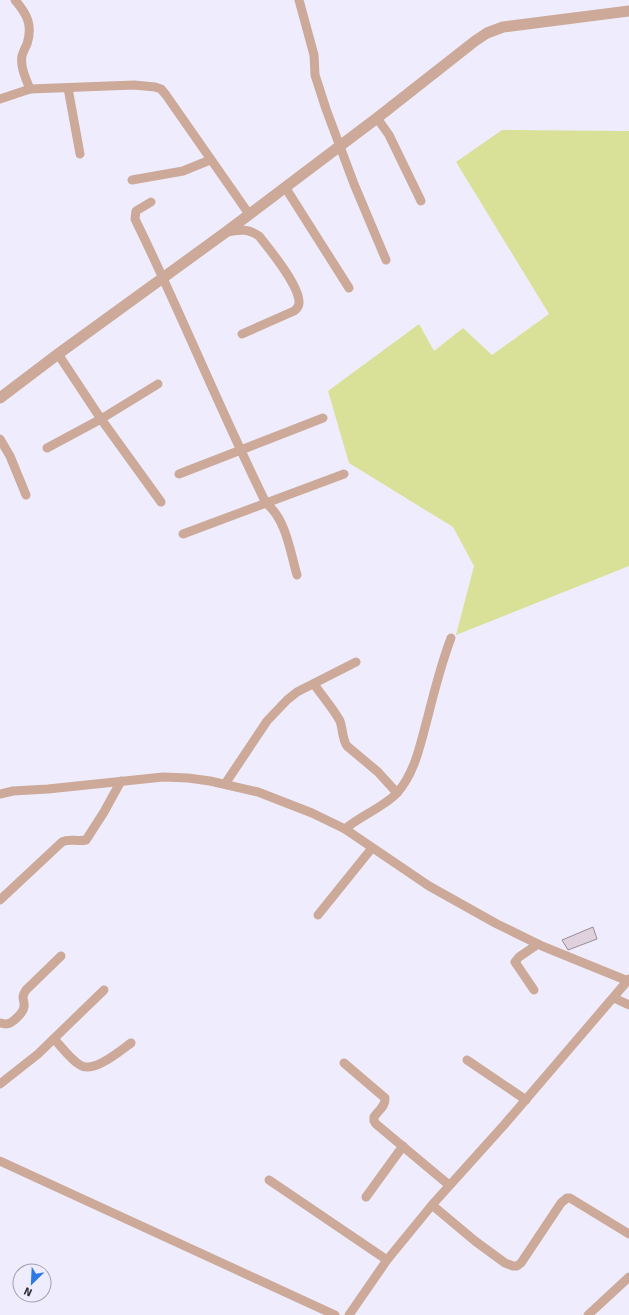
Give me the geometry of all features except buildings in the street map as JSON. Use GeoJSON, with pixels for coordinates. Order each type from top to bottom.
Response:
{"type":"FeatureCollection","features":[{"type":"Feature","properties":{"kind":"street"},"geometry":{"type":"LineString","coordinates":[[15,0],[26,13],[29,25],[28,37],[22,56],[22,68],[30,89]]}},
{"type":"Feature","properties":{"kind":"street"},"geometry":{"type":"LineString","coordinates":[[299,0],[314,55],[315,75],[326,109],[386,260]]}},
{"type":"Feature","properties":{"kind":"street"},"geometry":{"type":"LineString","coordinates":[[1,396],[226,232],[377,118],[475,41],[503,27],[629,11]]}},
{"type":"Feature","properties":{"kind":"street"},"geometry":{"type":"LineString","coordinates":[[0,98],[30,89],[134,85],[161,89],[249,214]]}},
{"type":"Feature","properties":{"kind":"street"},"geometry":{"type":"LineString","coordinates":[[68,88],[80,154]]}},
{"type":"Feature","properties":{"kind":"street"},"geometry":{"type":"LineString","coordinates":[[377,118],[389,135],[421,201]]}},
{"type":"Feature","properties":{"kind":"street"},"geometry":{"type":"LineString","coordinates":[[132,180],[183,171],[210,160]]}},
{"type":"Feature","properties":{"kind":"street"},"geometry":{"type":"LineString","coordinates":[[285,187],[349,288]]}},
{"type":"Feature","properties":{"kind":"street"},"geometry":{"type":"LineString","coordinates":[[151,202],[136,211],[135,219],[164,278],[240,450],[266,503],[271,507],[283,528],[297,575]]}},
{"type":"Feature","properties":{"kind":"street"},"geometry":{"type":"LineString","coordinates":[[226,232],[242,229],[252,231],[259,236],[293,284],[299,301],[298,308],[294,311],[242,334]]}},
{"type":"Feature","properties":{"kind":"street"},"geometry":{"type":"LineString","coordinates":[[58,354],[101,418],[161,502]]}},
{"type":"Feature","properties":{"kind":"street"},"geometry":{"type":"LineString","coordinates":[[47,448],[158,384]]}},
{"type":"Feature","properties":{"kind":"street"},"geometry":{"type":"LineString","coordinates":[[179,474],[323,418]]}},
{"type":"Feature","properties":{"kind":"street"},"geometry":{"type":"LineString","coordinates":[[0,439],[10,456],[26,495]]}},
{"type":"Feature","properties":{"kind":"street"},"geometry":{"type":"LineString","coordinates":[[183,534],[344,474]]}},
{"type":"Feature","properties":{"kind":"street"},"geometry":{"type":"LineString","coordinates":[[345,829],[354,821],[390,799],[397,793],[409,777],[451,638]]}},
{"type":"Feature","properties":{"kind":"street"},"geometry":{"type":"LineString","coordinates":[[225,784],[267,721],[287,700],[297,692],[356,662]]}},
{"type":"Feature","properties":{"kind":"street"},"geometry":{"type":"LineString","coordinates":[[314,684],[338,718],[343,729],[344,740],[347,746],[378,772],[397,793]]}},
{"type":"Feature","properties":{"kind":"street"},"geometry":{"type":"LineString","coordinates":[[0,794],[13,791],[48,789],[163,777],[188,778],[225,784],[258,792],[295,806],[345,829],[429,886],[479,915],[538,944],[628,980],[526,1100],[432,1205],[387,1260],[349,1315]]}},
{"type":"Feature","properties":{"kind":"street"},"geometry":{"type":"LineString","coordinates":[[0,900],[62,842],[66,840],[86,840],[121,781]]}},
{"type":"Feature","properties":{"kind":"street"},"geometry":{"type":"LineString","coordinates":[[318,915],[372,848]]}},
{"type":"Feature","properties":{"kind":"street"},"geometry":{"type":"LineString","coordinates":[[534,990],[515,962],[519,957],[538,944]]}},
{"type":"Feature","properties":{"kind":"street"},"geometry":{"type":"LineString","coordinates":[[0,1023],[5,1025],[9,1024],[21,1013],[24,1009],[22,995],[61,956]]}},
{"type":"Feature","properties":{"kind":"street"},"geometry":{"type":"LineString","coordinates":[[0,1084],[38,1054],[104,990]]}},
{"type":"Feature","properties":{"kind":"street"},"geometry":{"type":"LineString","coordinates":[[614,998],[629,1006]]}},
{"type":"Feature","properties":{"kind":"street"},"geometry":{"type":"LineString","coordinates":[[54,1039],[75,1062],[86,1068],[98,1065],[131,1043]]}},
{"type":"Feature","properties":{"kind":"street"},"geometry":{"type":"LineString","coordinates":[[467,1060],[526,1100]]}},
{"type":"Feature","properties":{"kind":"street"},"geometry":{"type":"LineString","coordinates":[[344,1063],[385,1098],[386,1102],[376,1113],[374,1121],[449,1185]]}},
{"type":"Feature","properties":{"kind":"street"},"geometry":{"type":"LineString","coordinates":[[366,1197],[403,1146]]}},
{"type":"Feature","properties":{"kind":"street"},"geometry":{"type":"LineString","coordinates":[[0,1161],[335,1315]]}},
{"type":"Feature","properties":{"kind":"street"},"geometry":{"type":"LineString","coordinates":[[269,1180],[387,1260]]}},
{"type":"Feature","properties":{"kind":"street"},"geometry":{"type":"LineString","coordinates":[[432,1205],[474,1241],[505,1263],[513,1266],[517,1266],[521,1263],[561,1203],[567,1198],[570,1198],[600,1215],[629,1234]]}},
{"type":"Feature","properties":{"kind":"street"},"geometry":{"type":"LineString","coordinates":[[588,1315],[629,1277]]}},
{"type":"Feature","properties":{"kind":"green space"},"geometry":{"type":"Polygon","coordinates":[[[502,130],[629,131],[629,566],[456,635],[474,566],[453,527],[349,463],[328,391],[419,324],[434,351],[463,328],[492,355],[549,314],[456,162],[502,130]]]}}]}
